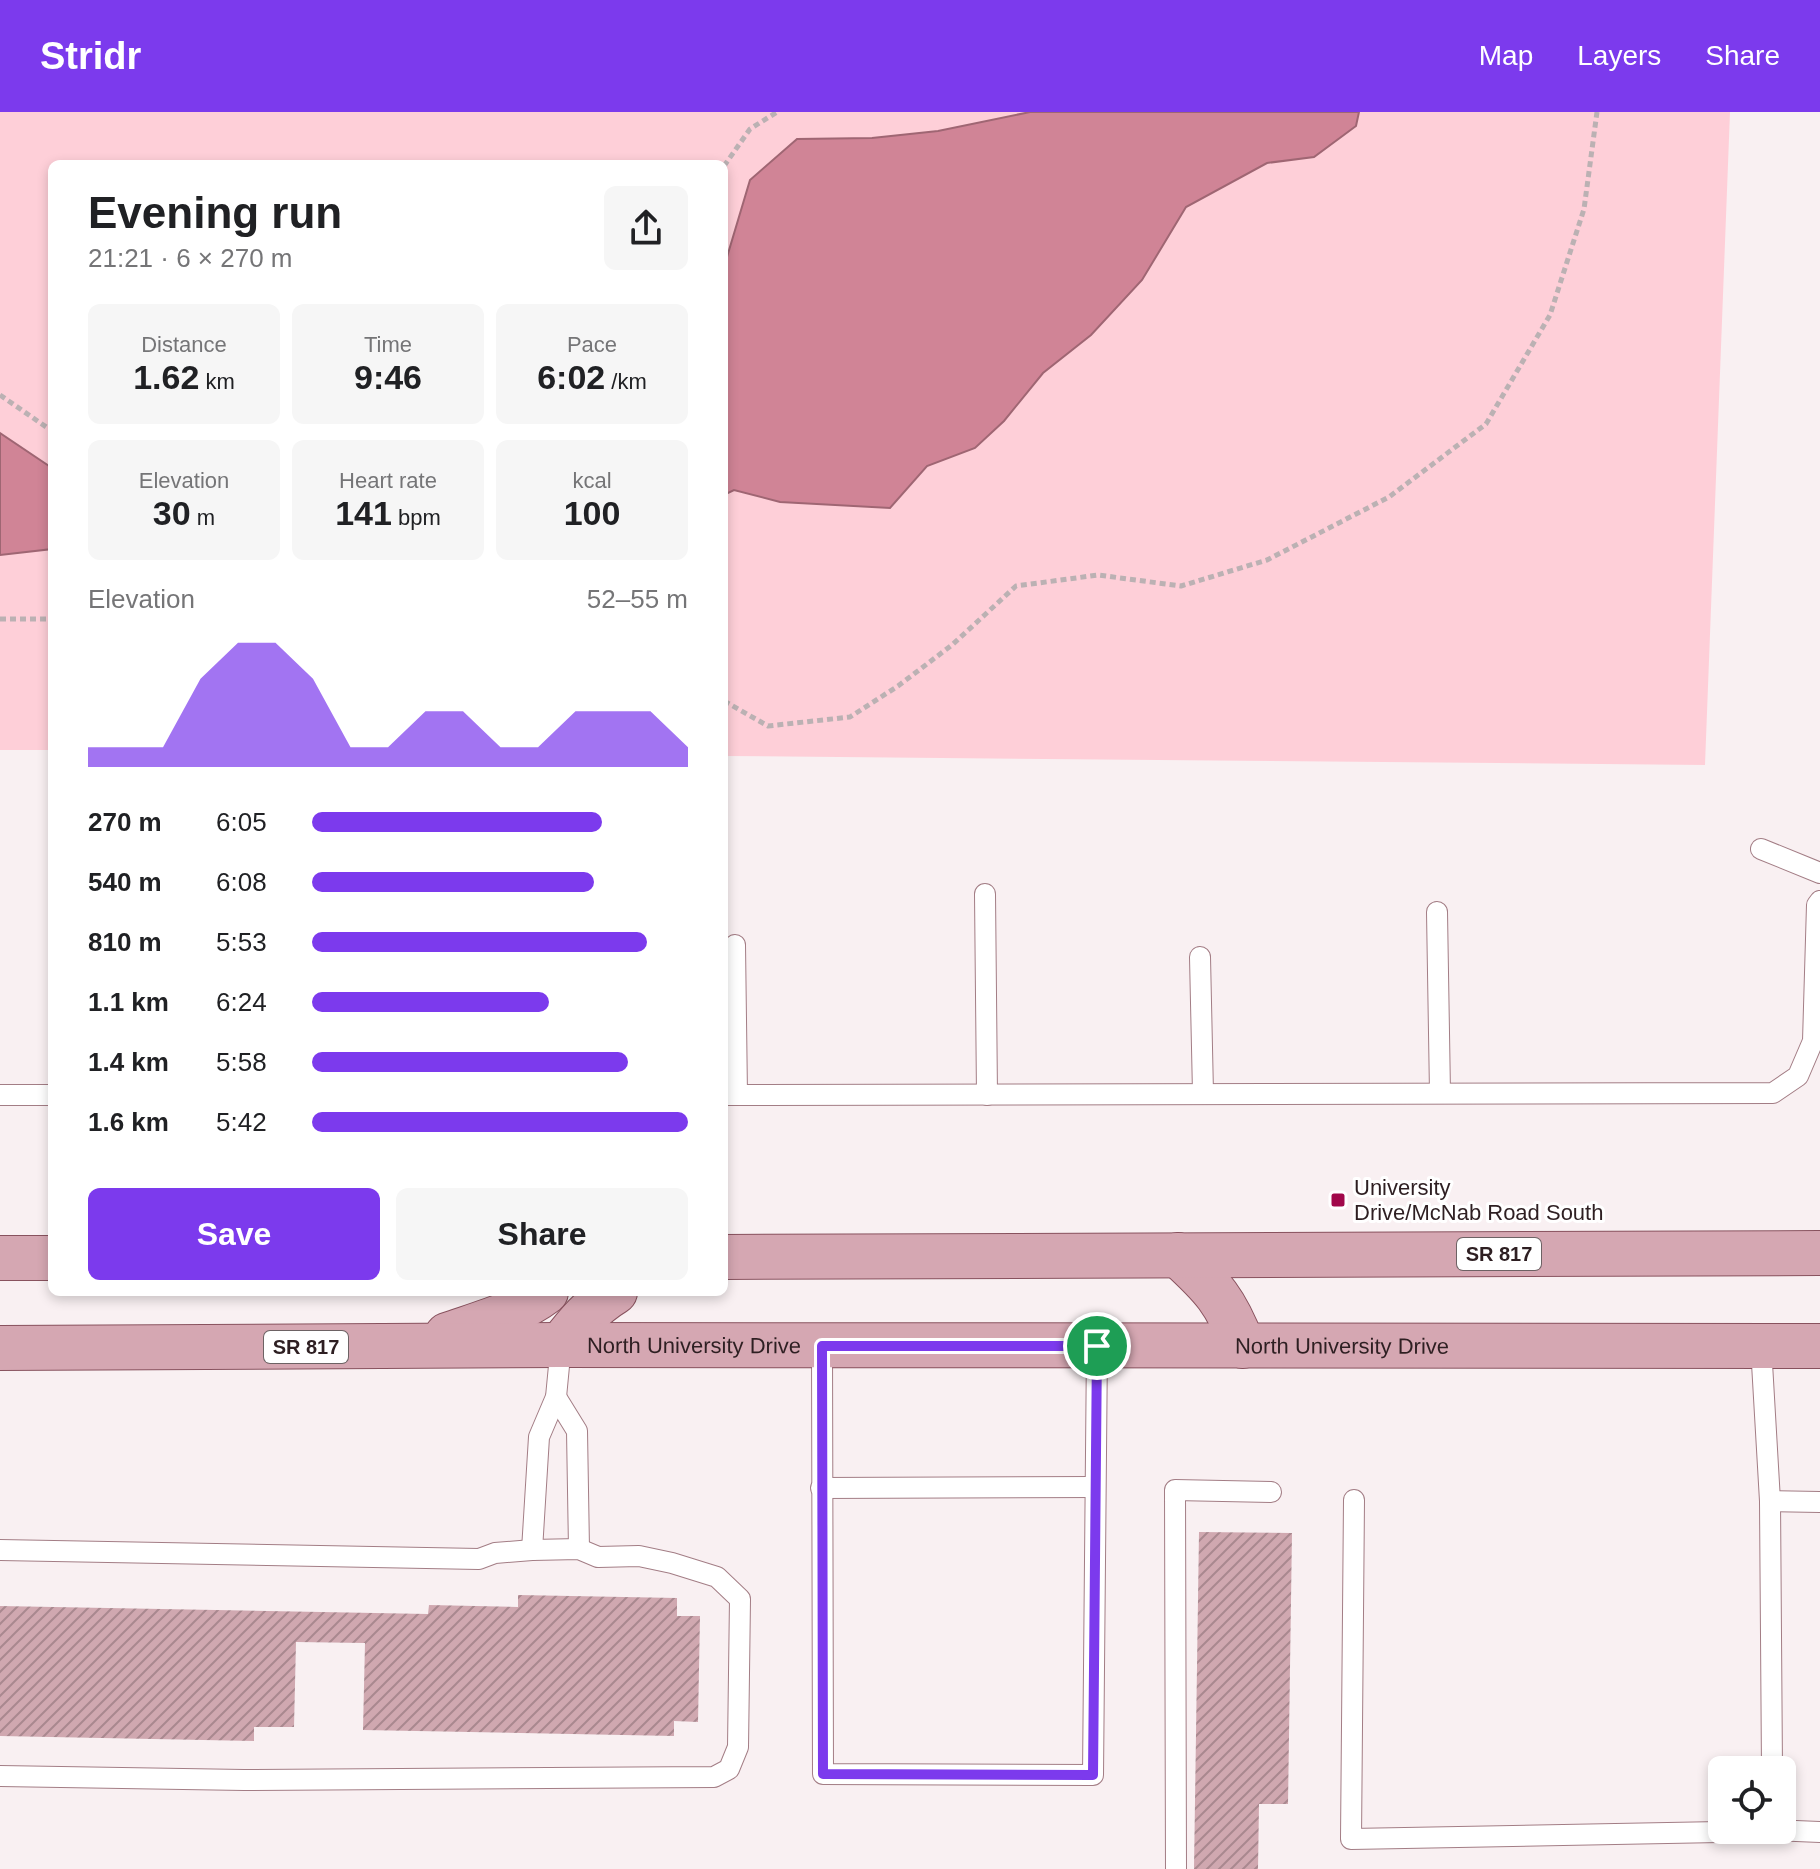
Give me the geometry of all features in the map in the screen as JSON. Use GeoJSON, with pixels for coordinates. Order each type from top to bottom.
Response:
{"type":"FeatureCollection","features":[{"type":"Feature","properties":{"kind":"main road","name":"SR 817"},"geometry":{"type":"LineString","coordinates":[[728,1257],[1820,1253]]}},
{"type":"Feature","properties":{"kind":"main road"},"geometry":{"type":"LineString","coordinates":[[1178,1255],[1211,1285],[1226,1305],[1243,1346]]}},
{"type":"Feature","properties":{"kind":"main road"},"geometry":{"type":"LineString","coordinates":[[0,1258],[48,1258]]}},
{"type":"Feature","properties":{"kind":"main road"},"geometry":{"type":"LineString","coordinates":[[415,1346],[501,1316],[541,1296]]}},
{"type":"Feature","properties":{"kind":"main road"},"geometry":{"type":"LineString","coordinates":[[561,1345],[581,1318],[610,1296]]}},
{"type":"Feature","properties":{"kind":"main road","name":"North University Drive"},"geometry":{"type":"LineString","coordinates":[[0,1348],[1820,1346]]}},
{"type":"Feature","properties":{"kind":"lane"},"geometry":{"type":"LineString","coordinates":[[1761,849],[1820,873]]}},
{"type":"Feature","properties":{"kind":"lane"},"geometry":{"type":"LineString","coordinates":[[985,894],[987,1095]]}},
{"type":"Feature","properties":{"kind":"lane"},"geometry":{"type":"LineString","coordinates":[[735,945],[730,1095],[1773,1093],[1798,1076],[1813,1041],[1817,905],[1820,901]]}},
{"type":"Feature","properties":{"kind":"lane"},"geometry":{"type":"LineString","coordinates":[[1437,912],[1440,1093]]}},
{"type":"Feature","properties":{"kind":"lane"},"geometry":{"type":"LineString","coordinates":[[1200,957],[1203,1093]]}},
{"type":"Feature","properties":{"kind":"lane"},"geometry":{"type":"LineString","coordinates":[[0,1095],[48,1095]]}},
{"type":"Feature","properties":{"kind":"lane"},"geometry":{"type":"LineString","coordinates":[[532,1550],[539,1437],[556,1397],[561,1345]]}},
{"type":"Feature","properties":{"kind":"lane"},"geometry":{"type":"LineString","coordinates":[[822,1346],[823,1774],[1093,1775],[1097,1346]]}},
{"type":"Feature","properties":{"kind":"lane"},"geometry":{"type":"LineString","coordinates":[[1761,1346],[1770,1501],[1772,1756]]}},
{"type":"Feature","properties":{"kind":"lane"},"geometry":{"type":"LineString","coordinates":[[556,1397],[577,1431],[579,1549]]}},
{"type":"Feature","properties":{"kind":"lane"},"geometry":{"type":"LineString","coordinates":[[821,1488],[1095,1487]]}},
{"type":"Feature","properties":{"kind":"lane"},"geometry":{"type":"LineString","coordinates":[[1176,1869],[1175,1490],[1271,1492]]}},
{"type":"Feature","properties":{"kind":"lane"},"geometry":{"type":"LineString","coordinates":[[1354,1500],[1351,1839],[1708,1831]]}},
{"type":"Feature","properties":{"kind":"lane"},"geometry":{"type":"LineString","coordinates":[[1770,1501],[1820,1502]]}},
{"type":"Feature","properties":{"kind":"lane"},"geometry":{"type":"LineString","coordinates":[[0,1550],[479,1559],[495,1553],[579,1549],[598,1557],[639,1556],[672,1563],[717,1577],[740,1599],[738,1747],[729,1769],[714,1777],[244,1780],[0,1776]]}},
{"type":"Feature","properties":{"kind":"lane"},"geometry":{"type":"LineString","coordinates":[[1796,1831],[1820,1832]]}},
{"type":"Feature","properties":{"kind":"path"},"geometry":{"type":"LineString","coordinates":[[728,160],[750,129],[777,112]]}},
{"type":"Feature","properties":{"kind":"path"},"geometry":{"type":"LineString","coordinates":[[728,703],[768,726],[850,717],[952,645],[1016,586],[1098,575],[1181,586],[1267,560],[1389,497],[1486,424],[1550,315],[1584,209],[1597,112]]}},
{"type":"Feature","properties":{"kind":"path"},"geometry":{"type":"LineString","coordinates":[[0,395],[48,428]]}},
{"type":"Feature","properties":{"kind":"path"},"geometry":{"type":"LineString","coordinates":[[0,619],[48,619]]}},
{"type":"Feature","properties":{"kind":"shaded area"},"geometry":{"type":"Polygon","coordinates":[[[0,112],[1730,112],[1705,765],[728,756],[728,160],[48,160],[48,750],[0,750],[0,112]]]}},
{"type":"Feature","properties":{"kind":"shaded area"},"geometry":{"type":"Polygon","coordinates":[[[1030,112],[1359,112],[1356,126],[1314,157],[1267,163],[1186,207],[1142,280],[1091,335],[1043,373],[1004,421],[975,448],[927,466],[890,508],[780,502],[734,490],[728,493],[728,254],[750,180],[797,139],[872,138],[938,131],[1030,112]]]}},
{"type":"Feature","properties":{"kind":"shaded area"},"geometry":{"type":"Polygon","coordinates":[[[0,433],[48,465],[48,549],[0,555],[0,433]]]}},
{"type":"Feature","properties":{"kind":"building"},"geometry":{"type":"Polygon","coordinates":[[[1199,1532],[1292,1533],[1288,1804],[1259,1804],[1258,1869],[1194,1869],[1199,1532]]]}},
{"type":"Feature","properties":{"kind":"building"},"geometry":{"type":"Polygon","coordinates":[[[518,1595],[677,1598],[677,1616],[700,1616],[698,1722],[674,1721],[674,1736],[363,1730],[365,1643],[296,1642],[294,1727],[254,1727],[254,1741],[0,1736],[0,1606],[428,1614],[429,1605],[518,1607],[518,1595]]]}},
{"type":"Feature","properties":{"kind":"place","name":"University Drive/McNab Road South"},"geometry":{"type":"Point","coordinates":[1338,1200]}},
{"type":"Feature","properties":{"kind":"route"},"geometry":{"type":"LineString","coordinates":[[822,1346],[1097,1346],[1093,1775],[823,1774],[822,1346]]}}]}
